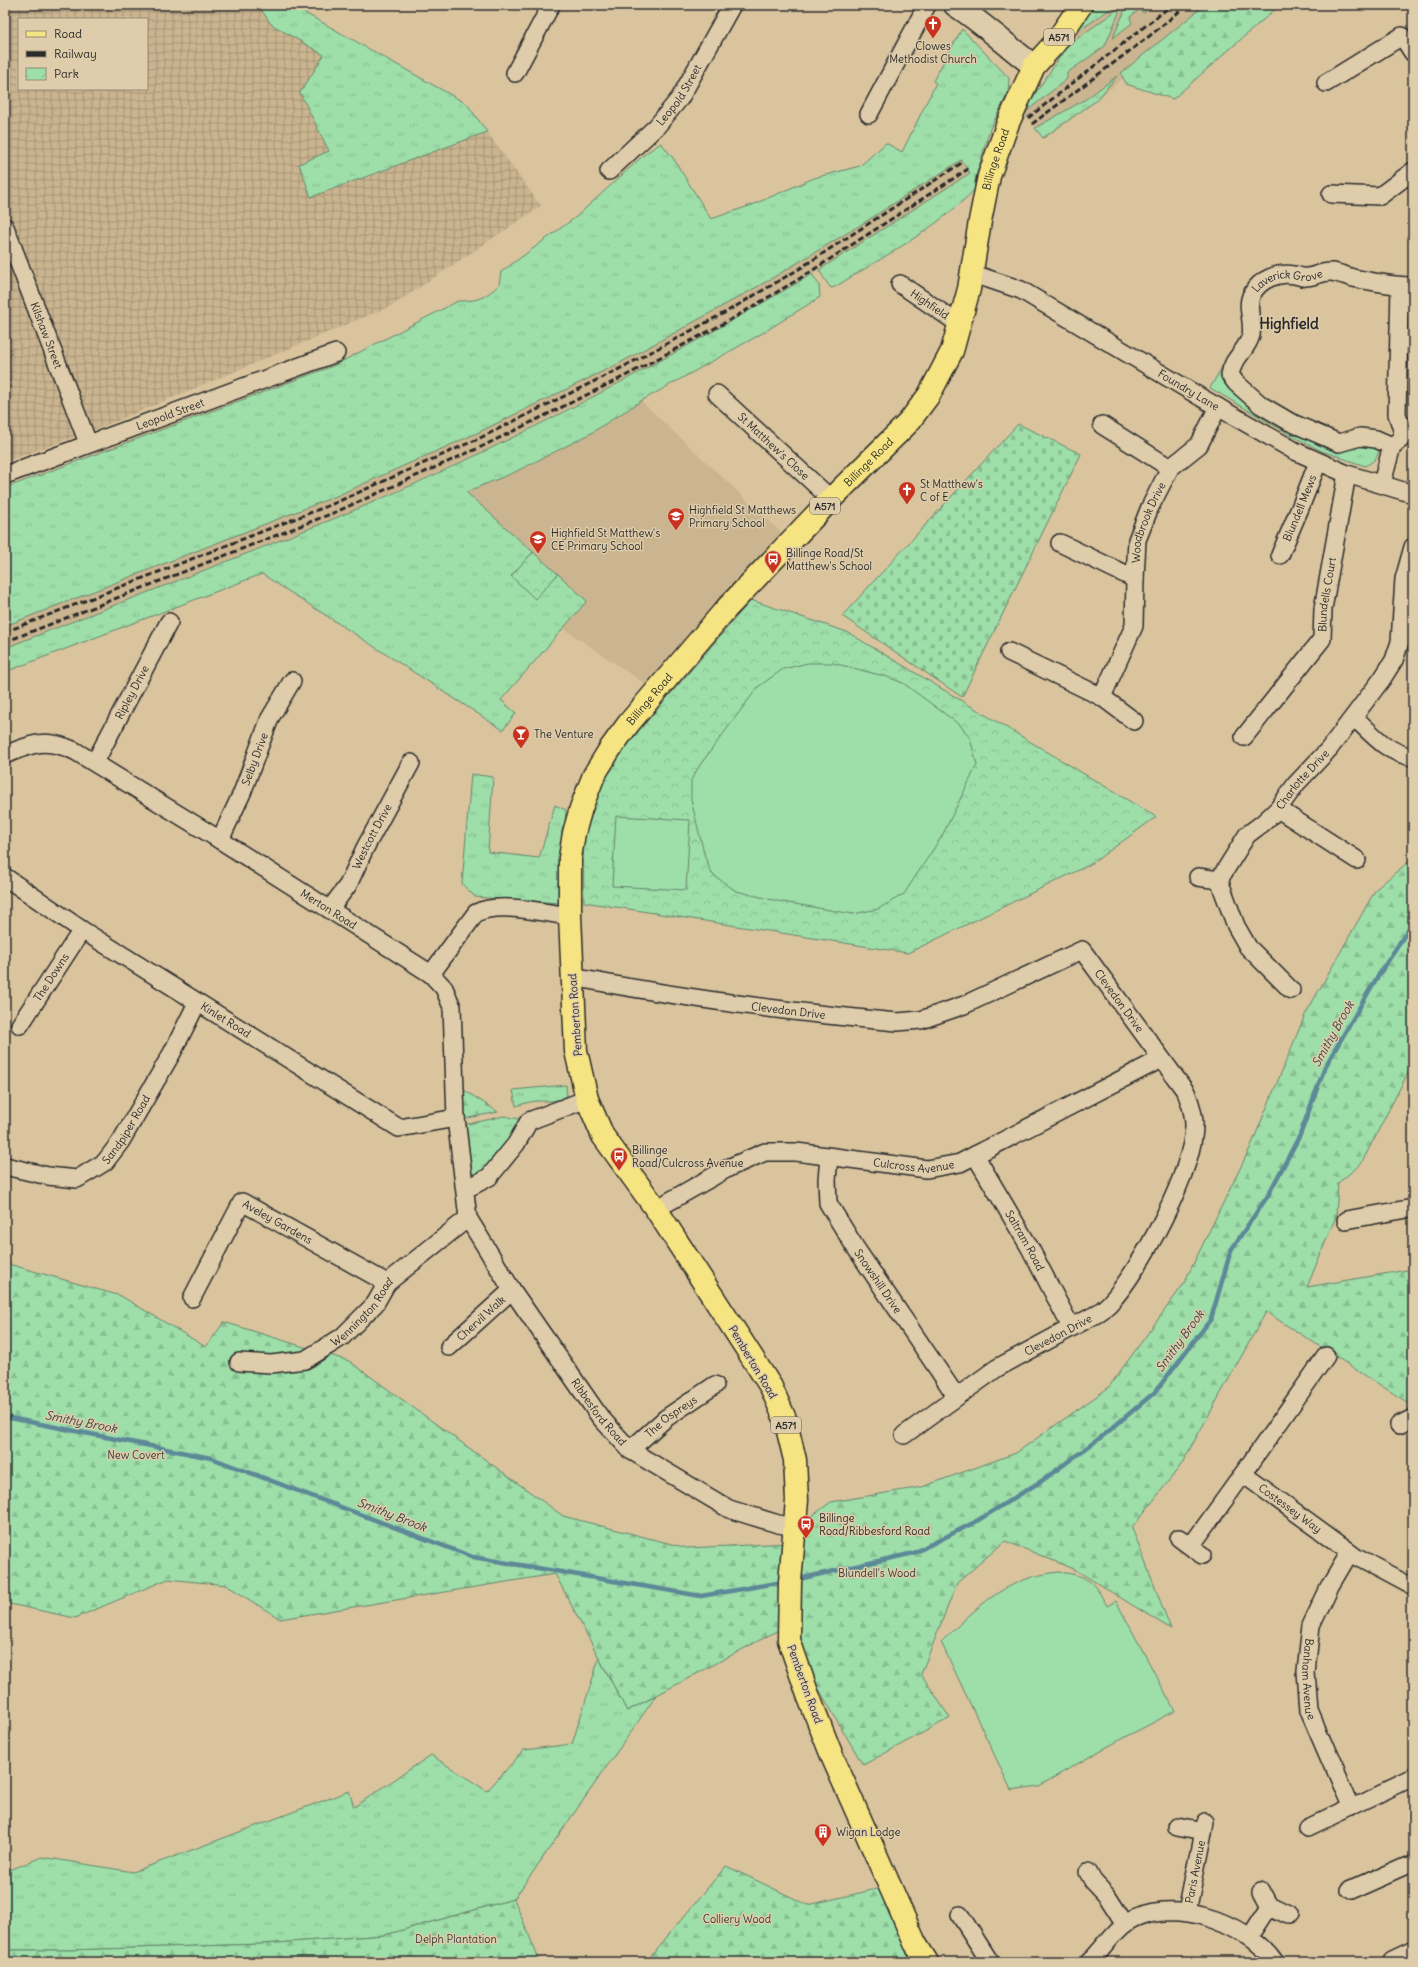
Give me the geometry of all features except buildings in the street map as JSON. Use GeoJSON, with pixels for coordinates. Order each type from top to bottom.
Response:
{"type":"FeatureCollection","features":[{"type":"Feature","properties":{"kind":"main road","name":"Billinge Road"},"geometry":{"type":"LineString","coordinates":[[570,916],[570,858],[574,833],[581,808],[594,775],[610,749],[676,666],[726,609],[831,499],[908,423],[925,401],[952,351],[960,324],[971,273],[989,176],[1008,123],[1034,66],[1055,43],[1081,5]]}},
{"type":"Feature","properties":{"kind":"main road","name":"Pemberton Road"},"geometry":{"type":"LineString","coordinates":[[570,916],[576,1051],[587,1099],[603,1136],[656,1210],[771,1387],[785,1419],[795,1460],[798,1500],[790,1586],[789,1640],[808,1696],[832,1756],[915,1943],[927,1962]]}},
{"type":"Feature","properties":{"kind":"street"},"geometry":{"type":"LineString","coordinates":[[515,73],[551,5]]}},
{"type":"Feature","properties":{"kind":"street","name":"Leopold Street"},"geometry":{"type":"LineString","coordinates":[[609,171],[657,126],[680,98],[732,5]]}},
{"type":"Feature","properties":{"kind":"street"},"geometry":{"type":"LineString","coordinates":[[869,114],[927,5]]}},
{"type":"Feature","properties":{"kind":"street"},"geometry":{"type":"LineString","coordinates":[[955,5],[982,23],[1007,46],[1034,66]]}},
{"type":"Feature","properties":{"kind":"street"},"geometry":{"type":"LineString","coordinates":[[1326,83],[1402,36],[1413,53]]}},
{"type":"Feature","properties":{"kind":"street"},"geometry":{"type":"LineString","coordinates":[[1331,194],[1380,196],[1413,171]]}},
{"type":"Feature","properties":{"kind":"street","name":"Kilshaw Street"},"geometry":{"type":"LineString","coordinates":[[5,226],[88,443]]}},
{"type":"Feature","properties":{"kind":"street","name":"Laverick Grove"},"geometry":{"type":"LineString","coordinates":[[1332,272],[1406,286],[1397,414],[1403,438],[1376,439],[1360,437],[1339,443],[1290,422],[1261,405],[1236,383],[1230,375],[1231,365],[1246,346],[1251,336],[1252,326],[1249,308],[1250,299],[1258,286],[1272,276],[1280,274],[1306,278],[1320,273],[1332,272]]}},
{"type":"Feature","properties":{"kind":"street","name":"Foundry Lane"},"geometry":{"type":"LineString","coordinates":[[971,273],[1021,290],[1295,451],[1347,474],[1382,483],[1413,494]]}},
{"type":"Feature","properties":{"kind":"street","name":"Highfield"},"geometry":{"type":"LineString","coordinates":[[900,284],[960,324]]}},
{"type":"Feature","properties":{"kind":"street","name":"Leopold Street"},"geometry":{"type":"LineString","coordinates":[[5,475],[88,443],[336,353]]}},
{"type":"Feature","properties":{"kind":"street","name":"St Matthew's Close"},"geometry":{"type":"LineString","coordinates":[[717,394],[831,499]]}},
{"type":"Feature","properties":{"kind":"street","name":"Woodbrook Drive"},"geometry":{"type":"LineString","coordinates":[[1102,697],[1134,626],[1137,540],[1150,507],[1170,468],[1199,445],[1218,407]]}},
{"type":"Feature","properties":{"kind":"street","name":"Woodbrook Drive"},"geometry":{"type":"LineString","coordinates":[[1102,425],[1170,468]]}},
{"type":"Feature","properties":{"kind":"street"},"geometry":{"type":"LineString","coordinates":[[1382,483],[1403,438]]}},
{"type":"Feature","properties":{"kind":"street","name":"Blundell Mews"},"geometry":{"type":"LineString","coordinates":[[1280,555],[1318,462]]}},
{"type":"Feature","properties":{"kind":"street","name":"Blundells Court"},"geometry":{"type":"LineString","coordinates":[[1244,737],[1322,639],[1323,609],[1347,474]]}},
{"type":"Feature","properties":{"kind":"street","name":"Woodbrook Drive"},"geometry":{"type":"LineString","coordinates":[[1060,543],[1135,579]]}},
{"type":"Feature","properties":{"kind":"street","name":"Charlotte Drive"},"geometry":{"type":"LineString","coordinates":[[1219,880],[1247,835],[1278,809],[1296,784],[1329,749],[1382,679],[1407,643],[1404,579],[1413,548]]}},
{"type":"Feature","properties":{"kind":"street","name":"Ripley Drive"},"geometry":{"type":"LineString","coordinates":[[95,762],[169,622]]}},
{"type":"Feature","properties":{"kind":"street"},"geometry":{"type":"LineString","coordinates":[[1009,652],[1102,697],[1134,721]]}},
{"type":"Feature","properties":{"kind":"street","name":"Selby Drive"},"geometry":{"type":"LineString","coordinates":[[220,840],[242,793],[270,718],[292,681]]}},
{"type":"Feature","properties":{"kind":"street"},"geometry":{"type":"LineString","coordinates":[[1354,717],[1385,746],[1401,755],[1413,757]]}},
{"type":"Feature","properties":{"kind":"street","name":"Merton Road"},"geometry":{"type":"LineString","coordinates":[[5,755],[34,743],[59,744],[95,762],[431,974],[444,988],[452,1007],[456,1118],[468,1218]]}},
{"type":"Feature","properties":{"kind":"street","name":"Westcott Drive"},"geometry":{"type":"LineString","coordinates":[[330,909],[348,885],[365,848],[411,763]]}},
{"type":"Feature","properties":{"kind":"street"},"geometry":{"type":"LineString","coordinates":[[1278,809],[1357,860]]}},
{"type":"Feature","properties":{"kind":"street","name":"Kinlet Road"},"geometry":{"type":"LineString","coordinates":[[5,877],[82,930],[399,1128],[456,1118]]}},
{"type":"Feature","properties":{"kind":"street"},"geometry":{"type":"LineString","coordinates":[[1198,878],[1219,880],[1236,926],[1248,947],[1291,990]]}},
{"type":"Feature","properties":{"kind":"street"},"geometry":{"type":"LineString","coordinates":[[431,974],[476,913],[484,909],[499,907],[570,916]]}},
{"type":"Feature","properties":{"kind":"street","name":"The Downs"},"geometry":{"type":"LineString","coordinates":[[20,1025],[82,930]]}},
{"type":"Feature","properties":{"kind":"street","name":"Clevedon Drive"},"geometry":{"type":"LineString","coordinates":[[572,977],[645,992],[742,1006],[897,1022],[921,1020],[964,1005],[1082,950],[1110,986],[1186,1092],[1192,1107],[1194,1124],[1190,1153],[1173,1199],[1149,1245],[1109,1304],[1095,1315],[997,1368],[956,1396],[904,1435]]}},
{"type":"Feature","properties":{"kind":"street","name":"Sandpiper Road"},"geometry":{"type":"LineString","coordinates":[[5,1166],[48,1176],[77,1179],[105,1162],[121,1140],[172,1053],[197,1003]]}},
{"type":"Feature","properties":{"kind":"street","name":"Culcross Avenue"},"geometry":{"type":"LineString","coordinates":[[656,1210],[728,1168],[764,1152],[796,1152],[927,1169],[960,1163],[1161,1059]]}},
{"type":"Feature","properties":{"kind":"street"},"geometry":{"type":"LineString","coordinates":[[472,1186],[489,1177],[516,1144],[530,1121],[587,1099]]}},
{"type":"Feature","properties":{"kind":"street","name":"Saltram Road"},"geometry":{"type":"LineString","coordinates":[[975,1155],[1030,1248],[1071,1327]]}},
{"type":"Feature","properties":{"kind":"street","name":"Snowshill Drive"},"geometry":{"type":"LineString","coordinates":[[829,1157],[827,1180],[828,1203],[855,1247],[956,1396]]}},
{"type":"Feature","properties":{"kind":"street","name":"Aveley Gardens"},"geometry":{"type":"LineString","coordinates":[[192,1298],[242,1202],[387,1283]]}},
{"type":"Feature","properties":{"kind":"street"},"geometry":{"type":"LineString","coordinates":[[1346,1219],[1413,1208]]}},
{"type":"Feature","properties":{"kind":"street","name":"Wennington Road"},"geometry":{"type":"LineString","coordinates":[[239,1362],[271,1364],[305,1360],[342,1337],[376,1304],[387,1283],[468,1218]]}},
{"type":"Feature","properties":{"kind":"street","name":"Ribbesford Road"},"geometry":{"type":"LineString","coordinates":[[468,1218],[512,1290],[600,1417],[630,1450],[729,1509],[778,1524],[796,1527]]}},
{"type":"Feature","properties":{"kind":"street","name":"Chervil Walk"},"geometry":{"type":"LineString","coordinates":[[449,1347],[512,1290]]}},
{"type":"Feature","properties":{"kind":"street"},"geometry":{"type":"LineString","coordinates":[[1191,1546],[1326,1356]]}},
{"type":"Feature","properties":{"kind":"street","name":"The Ospreys"},"geometry":{"type":"LineString","coordinates":[[630,1450],[666,1418],[715,1385]]}},
{"type":"Feature","properties":{"kind":"street","name":"Costessey Way"},"geometry":{"type":"LineString","coordinates":[[1243,1474],[1350,1552],[1413,1587]]}},
{"type":"Feature","properties":{"kind":"street","name":"Banham Avenue"},"geometry":{"type":"LineString","coordinates":[[1350,1552],[1330,1586],[1311,1626],[1306,1671],[1309,1712],[1351,1808]]}},
{"type":"Feature","properties":{"kind":"street"},"geometry":{"type":"LineString","coordinates":[[1308,1828],[1413,1778]]}},
{"type":"Feature","properties":{"kind":"street","name":"Paris Avenue"},"geometry":{"type":"LineString","coordinates":[[1177,1828],[1204,1827],[1187,1912]]}},
{"type":"Feature","properties":{"kind":"street"},"geometry":{"type":"LineString","coordinates":[[1350,1890],[1413,1862]]}},
{"type":"Feature","properties":{"kind":"street"},"geometry":{"type":"LineString","coordinates":[[1088,1872],[1093,1881],[1107,1896],[1125,1924]]}},
{"type":"Feature","properties":{"kind":"street"},"geometry":{"type":"LineString","coordinates":[[1261,1890],[1269,1906],[1288,1915]]}},
{"type":"Feature","properties":{"kind":"street"},"geometry":{"type":"LineString","coordinates":[[1249,1936],[1269,1906]]}},
{"type":"Feature","properties":{"kind":"street","name":"Paris Avenue"},"geometry":{"type":"LineString","coordinates":[[1089,1962],[1125,1924],[1147,1915],[1165,1912],[1187,1912],[1204,1916],[1249,1936],[1267,1951],[1274,1962]]}},
{"type":"Feature","properties":{"kind":"street"},"geometry":{"type":"LineString","coordinates":[[960,1915],[990,1962]]}},
{"type":"Feature","properties":{"kind":"street"},"geometry":{"type":"LineString","coordinates":[[1394,1962],[1413,1953]]}},
{"type":"Feature","properties":{"kind":"shaded area"},"geometry":{"type":"Polygon","coordinates":[[[5,5],[258,5],[271,24],[325,55],[300,93],[329,151],[311,197],[487,132],[541,206],[393,305],[107,425],[5,462],[5,5]]]}},
{"type":"Feature","properties":{"kind":"shaded area"},"geometry":{"type":"Polygon","coordinates":[[[1095,5],[1140,5],[1147,9],[1152,5],[1211,5],[1097,100],[1044,139],[1023,111],[1095,5]]]}},
{"type":"Feature","properties":{"kind":"shaded area"},"geometry":{"type":"Polygon","coordinates":[[[961,160],[970,173],[871,238],[731,323],[629,377],[484,451],[340,516],[5,648],[5,626],[334,497],[477,433],[620,363],[764,283],[862,224],[961,160]]]}},
{"type":"Feature","properties":{"kind":"shaded area","name":"Highfield St Matthew's CE Primary School"},"geometry":{"type":"Polygon","coordinates":[[[641,401],[784,535],[645,684],[563,628],[500,700],[516,713],[503,730],[262,574],[513,473],[588,435],[641,401]]]}},
{"type":"Feature","properties":{"kind":"green space"},"geometry":{"type":"Polygon","coordinates":[[[258,5],[291,5],[467,104],[487,132],[311,197],[299,164],[329,151],[300,93],[324,55],[271,24],[258,5]]]}},
{"type":"Feature","properties":{"kind":"green space"},"geometry":{"type":"Polygon","coordinates":[[[1095,5],[1116,5],[1080,30],[1078,29],[1095,5]]]}},
{"type":"Feature","properties":{"kind":"green space"},"geometry":{"type":"Polygon","coordinates":[[[1136,5],[1146,11],[1144,13],[1139,10],[1130,17],[1132,23],[1113,38],[1126,7],[1136,5]]]}},
{"type":"Feature","properties":{"kind":"green space"},"geometry":{"type":"Polygon","coordinates":[[[1205,5],[1280,5],[1173,99],[1126,84],[1121,73],[1205,5]]]}},
{"type":"Feature","properties":{"kind":"green space"},"geometry":{"type":"Polygon","coordinates":[[[1118,9],[1120,10],[1105,46],[1067,73],[1067,79],[1027,111],[1025,109],[1070,42],[1078,38],[1118,9]]]}},
{"type":"Feature","properties":{"kind":"green space"},"geometry":{"type":"Polygon","coordinates":[[[962,29],[1009,78],[1008,93],[990,129],[975,180],[975,189],[944,217],[889,254],[831,288],[819,270],[970,173],[961,160],[862,224],[764,283],[620,363],[477,433],[334,497],[5,626],[5,488],[333,366],[458,301],[471,300],[485,296],[499,285],[501,272],[576,217],[646,153],[661,143],[673,158],[711,219],[752,205],[814,178],[860,166],[886,143],[902,152],[936,83],[933,81],[962,29]]]}},
{"type":"Feature","properties":{"kind":"green space"},"geometry":{"type":"Polygon","coordinates":[[[1117,76],[1097,100],[1043,138],[1035,128],[1086,99],[1117,76]]]}},
{"type":"Feature","properties":{"kind":"green space"},"geometry":{"type":"Polygon","coordinates":[[[812,274],[819,285],[820,297],[761,334],[641,401],[588,435],[513,473],[466,492],[533,552],[511,576],[535,598],[558,574],[587,601],[501,700],[516,713],[503,730],[262,574],[5,672],[5,648],[338,517],[460,463],[580,404],[638,373],[812,274]]]}},
{"type":"Feature","properties":{"kind":"green space"},"geometry":{"type":"Polygon","coordinates":[[[1222,367],[1226,375],[1226,382],[1234,393],[1296,432],[1324,448],[1340,450],[1360,444],[1375,446],[1379,450],[1376,458],[1365,466],[1322,451],[1294,437],[1210,388],[1222,367]]]}},
{"type":"Feature","properties":{"kind":"green space"},"geometry":{"type":"Polygon","coordinates":[[[1018,424],[1081,454],[962,697],[842,616],[1018,424]]]}},
{"type":"Feature","properties":{"kind":"green space"},"geometry":{"type":"Polygon","coordinates":[[[533,552],[558,574],[535,599],[511,576],[533,552]]]}},
{"type":"Feature","properties":{"kind":"green space"},"geometry":{"type":"Polygon","coordinates":[[[751,600],[847,632],[1156,817],[1091,864],[908,953],[584,902],[583,841],[602,784],[613,761],[751,600]]]}},
{"type":"Feature","properties":{"kind":"green space"},"geometry":{"type":"Polygon","coordinates":[[[808,663],[833,663],[888,677],[903,683],[960,725],[970,738],[977,765],[942,836],[904,894],[878,909],[853,914],[777,901],[736,891],[712,874],[705,857],[691,800],[691,780],[700,765],[758,687],[783,669],[808,663]]]}},
{"type":"Feature","properties":{"kind":"green space"},"geometry":{"type":"Polygon","coordinates":[[[471,774],[493,777],[488,852],[539,858],[555,805],[566,810],[559,903],[475,897],[462,884],[471,774]]]}},
{"type":"Feature","properties":{"kind":"green space"},"geometry":{"type":"Polygon","coordinates":[[[616,816],[690,820],[686,890],[612,886],[616,816]]]}},
{"type":"Feature","properties":{"kind":"green space","name":"Blundell's Wood"},"geometry":{"type":"Polygon","coordinates":[[[1413,858],[1413,1063],[1361,1164],[1338,1183],[1336,1216],[1307,1287],[1413,1269],[1413,1406],[1266,1312],[1181,1465],[1132,1528],[1171,1629],[1074,1569],[1005,1541],[957,1583],[921,1674],[950,1718],[863,1765],[791,1641],[803,1542],[809,1518],[831,1502],[922,1487],[1016,1453],[1108,1388],[1183,1285],[1251,1146],[1305,1015],[1376,889],[1413,858]]]}},
{"type":"Feature","properties":{"kind":"green space"},"geometry":{"type":"Polygon","coordinates":[[[566,1085],[567,1096],[563,1098],[516,1106],[513,1090],[566,1085]]]}},
{"type":"Feature","properties":{"kind":"green space"},"geometry":{"type":"Polygon","coordinates":[[[461,1088],[498,1112],[463,1119],[461,1088]]]}},
{"type":"Feature","properties":{"kind":"green space"},"geometry":{"type":"Polygon","coordinates":[[[504,1116],[529,1121],[488,1174],[463,1181],[464,1125],[504,1116]]]}},
{"type":"Feature","properties":{"kind":"green space","name":"New Covert"},"geometry":{"type":"Polygon","coordinates":[[[5,1263],[121,1296],[206,1347],[224,1322],[349,1361],[563,1516],[687,1548],[791,1543],[788,1625],[627,1711],[555,1574],[280,1619],[226,1585],[168,1579],[75,1618],[5,1603],[5,1263]]]}},
{"type":"Feature","properties":{"kind":"green space"},"geometry":{"type":"Polygon","coordinates":[[[1058,1572],[1076,1575],[1088,1580],[1098,1590],[1107,1606],[1116,1601],[1175,1711],[1103,1749],[1039,1786],[1011,1790],[941,1642],[967,1617],[993,1596],[1022,1581],[1039,1575],[1058,1572]]]}},
{"type":"Feature","properties":{"kind":"green space"},"geometry":{"type":"Polygon","coordinates":[[[599,1658],[627,1711],[656,1696],[514,1899],[385,1935],[264,1944],[69,1950],[5,1950],[5,1872],[42,1857],[133,1872],[349,1791],[354,1807],[431,1755],[487,1791],[524,1750],[572,1744],[599,1658]]]}},
{"type":"Feature","properties":{"kind":"green space","name":"Colliery Wood"},"geometry":{"type":"Polygon","coordinates":[[[726,1866],[808,1905],[885,1887],[921,1962],[646,1962],[726,1866]]]}},
{"type":"Feature","properties":{"kind":"green space","name":"Delph Plantation"},"geometry":{"type":"Polygon","coordinates":[[[514,1899],[540,1962],[5,1962],[5,1950],[69,1950],[264,1944],[385,1935],[514,1899]]]}},
{"type":"Feature","properties":{"kind":"waterway","name":"Smithy Brook"},"geometry":{"type":"LineString","coordinates":[[803,1578],[914,1553],[975,1522],[1043,1480],[1104,1435],[1155,1392],[1211,1319],[1231,1250],[1267,1197],[1300,1135],[1325,1067],[1373,984],[1413,922]]}},
{"type":"Feature","properties":{"kind":"waterway","name":"Smithy Brook"},"geometry":{"type":"LineString","coordinates":[[5,1417],[211,1458],[473,1557],[701,1596],[777,1583]]}},
{"type":"Feature","properties":{"kind":"railway"},"geometry":{"type":"LineString","coordinates":[[1028,118],[1172,5]]}},
{"type":"Feature","properties":{"kind":"railway"},"geometry":{"type":"LineString","coordinates":[[1032,124],[1147,38],[1187,5]]}},
{"type":"Feature","properties":{"kind":"railway"},"geometry":{"type":"LineString","coordinates":[[5,632],[335,503],[480,438],[623,367],[726,312],[799,269],[963,162]]}},
{"type":"Feature","properties":{"kind":"railway"},"geometry":{"type":"LineString","coordinates":[[5,642],[338,511],[483,446],[627,375],[730,320],[804,276],[968,169]]}},
{"type":"Feature","properties":{"kind":"place","name":"Clowes Methodist Church"},"geometry":{"type":"Point","coordinates":[933,39]}},
{"type":"Feature","properties":{"kind":"place","name":"St Matthew's C of E"},"geometry":{"type":"Point","coordinates":[907,505]}},
{"type":"Feature","properties":{"kind":"place","name":"Highfield St Matthews Primary School"},"geometry":{"type":"Point","coordinates":[676,531]}},
{"type":"Feature","properties":{"kind":"place","name":"Highfield St Matthew's CE Primary School"},"geometry":{"type":"Point","coordinates":[538,554]}},
{"type":"Feature","properties":{"kind":"place","name":"Billinge Road/St Matthew's School"},"geometry":{"type":"Point","coordinates":[773,574]}},
{"type":"Feature","properties":{"kind":"place","name":"The Venture"},"geometry":{"type":"Point","coordinates":[521,749]}},
{"type":"Feature","properties":{"kind":"place","name":"Billinge Road/Culcross Avenue"},"geometry":{"type":"Point","coordinates":[619,1171]}},
{"type":"Feature","properties":{"kind":"place","name":"Billinge Road/Ribbesford Road"},"geometry":{"type":"Point","coordinates":[806,1539]}},
{"type":"Feature","properties":{"kind":"place","name":"Wigan Lodge"},"geometry":{"type":"Point","coordinates":[823,1847]}},
{"type":"Feature","properties":{"kind":"district","name":"Highfield"},"geometry":{"type":"Point","coordinates":[1289,324]}}]}
